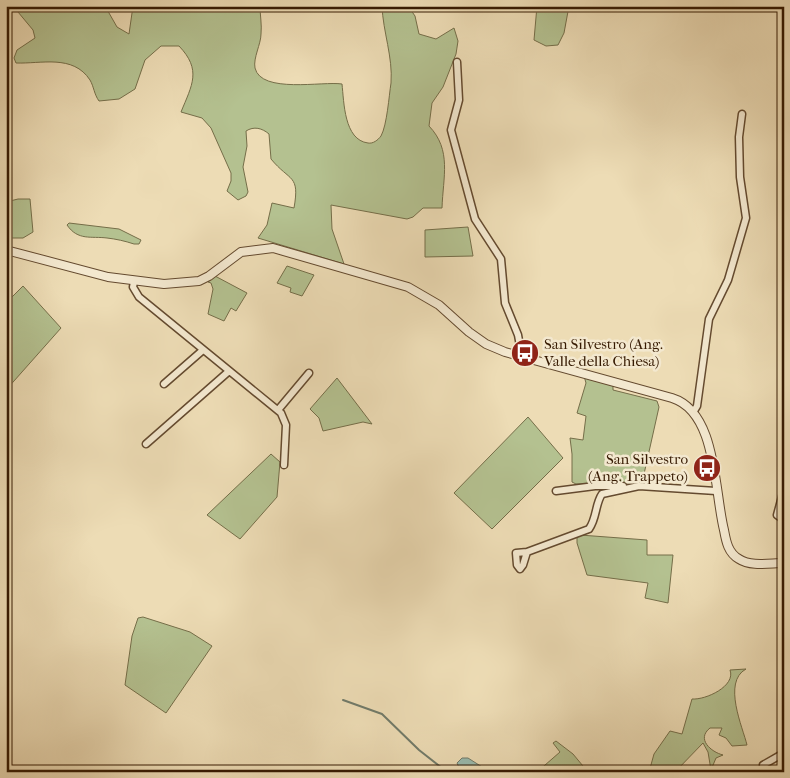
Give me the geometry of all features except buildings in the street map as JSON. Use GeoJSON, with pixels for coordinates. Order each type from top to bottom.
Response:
{"type":"FeatureCollection","features":[{"type":"Feature","properties":{"kind":"street"},"geometry":{"type":"LineString","coordinates":[[457,62],[459,100],[452,130],[475,219],[500,259],[505,303],[518,335],[522,357]]}},
{"type":"Feature","properties":{"kind":"street"},"geometry":{"type":"LineString","coordinates":[[694,411],[697,406],[709,319],[728,280],[746,218],[740,177],[739,137],[742,114]]}},
{"type":"Feature","properties":{"kind":"street"},"geometry":{"type":"LineString","coordinates":[[6,250],[134,282],[194,282],[209,276],[241,252],[273,248],[408,287],[439,305],[468,332],[486,344],[522,357],[678,400],[694,411],[702,423],[708,443],[726,540],[733,555],[749,564],[784,563]]}},
{"type":"Feature","properties":{"kind":"street"},"geometry":{"type":"LineString","coordinates":[[134,282],[133,287],[139,297],[228,372],[278,410],[284,417],[286,425],[284,465]]}},
{"type":"Feature","properties":{"kind":"street"},"geometry":{"type":"LineString","coordinates":[[164,384],[203,350]]}},
{"type":"Feature","properties":{"kind":"street"},"geometry":{"type":"LineString","coordinates":[[146,444],[228,372]]}},
{"type":"Feature","properties":{"kind":"street"},"geometry":{"type":"LineString","coordinates":[[278,410],[309,373]]}},
{"type":"Feature","properties":{"kind":"street"},"geometry":{"type":"LineString","coordinates":[[556,491],[595,486],[716,490]]}},
{"type":"Feature","properties":{"kind":"street"},"geometry":{"type":"LineString","coordinates":[[527,552],[589,529],[594,522],[598,499],[602,494],[639,486]]}},
{"type":"Feature","properties":{"kind":"street"},"geometry":{"type":"LineString","coordinates":[[784,489],[777,515],[784,520]]}},
{"type":"Feature","properties":{"kind":"street"},"geometry":{"type":"LineString","coordinates":[[764,772],[763,765],[784,753]]}},
{"type":"Feature","properties":{"kind":"green space"},"geometry":{"type":"Polygon","coordinates":[[[13,6],[105,6],[117,27],[129,34],[133,6],[260,6],[261,38],[256,55],[255,68],[260,76],[268,81],[280,84],[342,84],[345,110],[350,128],[360,140],[370,143],[378,139],[383,131],[391,83],[391,64],[382,6],[408,6],[415,16],[419,34],[436,39],[454,28],[458,41],[456,54],[443,87],[432,103],[429,126],[441,145],[443,154],[442,208],[423,208],[413,217],[407,219],[331,205],[332,229],[344,264],[258,238],[267,225],[272,203],[294,208],[296,189],[292,179],[271,159],[269,134],[261,129],[249,129],[246,131],[247,146],[243,167],[248,192],[246,196],[238,200],[227,191],[231,181],[231,173],[211,128],[202,118],[181,112],[189,94],[193,70],[191,63],[179,46],[161,46],[145,60],[135,89],[119,99],[99,101],[90,80],[75,67],[66,63],[56,62],[16,63],[14,58],[17,50],[35,38],[33,30],[13,6]]]}},
{"type":"Feature","properties":{"kind":"green space"},"geometry":{"type":"Polygon","coordinates":[[[537,6],[569,6],[564,33],[558,45],[546,46],[534,40],[537,6]]]}},
{"type":"Feature","properties":{"kind":"green space"},"geometry":{"type":"Polygon","coordinates":[[[30,199],[33,232],[23,238],[6,238],[6,202],[30,199]]]}},
{"type":"Feature","properties":{"kind":"green space"},"geometry":{"type":"Polygon","coordinates":[[[69,223],[119,229],[141,240],[139,244],[134,244],[114,239],[80,236],[71,230],[67,225],[69,223]]]}},
{"type":"Feature","properties":{"kind":"green space"},"geometry":{"type":"Polygon","coordinates":[[[468,227],[473,256],[425,257],[425,230],[468,227]]]}},
{"type":"Feature","properties":{"kind":"green space"},"geometry":{"type":"Polygon","coordinates":[[[287,266],[314,275],[302,296],[290,292],[291,288],[277,283],[287,266]]]}},
{"type":"Feature","properties":{"kind":"green space"},"geometry":{"type":"Polygon","coordinates":[[[215,276],[247,293],[236,311],[231,308],[224,321],[208,314],[213,289],[211,283],[208,282],[215,276]]]}},
{"type":"Feature","properties":{"kind":"green space"},"geometry":{"type":"Polygon","coordinates":[[[23,286],[61,328],[6,390],[6,303],[23,286]]]}},
{"type":"Feature","properties":{"kind":"green space"},"geometry":{"type":"Polygon","coordinates":[[[584,376],[613,384],[613,390],[657,401],[659,407],[642,483],[576,484],[572,482],[570,438],[583,440],[586,416],[577,413],[586,383],[584,376]]]}},
{"type":"Feature","properties":{"kind":"green space"},"geometry":{"type":"Polygon","coordinates":[[[337,378],[372,424],[363,422],[323,431],[319,418],[310,409],[337,378]]]}},
{"type":"Feature","properties":{"kind":"green space"},"geometry":{"type":"Polygon","coordinates":[[[528,417],[563,458],[492,529],[454,493],[528,417]]]}},
{"type":"Feature","properties":{"kind":"green space"},"geometry":{"type":"Polygon","coordinates":[[[271,454],[280,462],[277,497],[240,539],[207,515],[271,454]]]}},
{"type":"Feature","properties":{"kind":"green space"},"geometry":{"type":"Polygon","coordinates":[[[580,535],[647,540],[647,555],[673,555],[668,603],[645,598],[648,583],[587,575],[577,543],[577,538],[580,535]]]}},
{"type":"Feature","properties":{"kind":"green space"},"geometry":{"type":"Polygon","coordinates":[[[143,617],[190,632],[212,646],[166,713],[125,685],[132,636],[138,618],[143,617]]]}},
{"type":"Feature","properties":{"kind":"green space"},"geometry":{"type":"Polygon","coordinates":[[[746,669],[739,675],[735,684],[735,694],[736,706],[747,745],[732,746],[726,738],[719,735],[722,728],[710,728],[704,736],[705,741],[710,748],[723,755],[716,758],[711,770],[708,752],[703,743],[675,772],[649,772],[654,754],[670,731],[682,734],[692,699],[705,697],[718,691],[729,681],[731,676],[730,670],[746,669]]]}},
{"type":"Feature","properties":{"kind":"green space"},"geometry":{"type":"Polygon","coordinates":[[[556,741],[573,754],[588,772],[537,772],[560,752],[553,743],[556,741]]]}},
{"type":"Feature","properties":{"kind":"water"},"geometry":{"type":"Polygon","coordinates":[[[462,758],[468,758],[490,772],[461,772],[457,763],[462,758]]]}},
{"type":"Feature","properties":{"kind":"waterway"},"geometry":{"type":"LineString","coordinates":[[343,700],[382,714],[419,750],[447,772]]}},
{"type":"Feature","properties":{"kind":"place","name":"San Silvestro (Ang. Valle della Chiesa)"},"geometry":{"type":"Point","coordinates":[525,353]}},
{"type":"Feature","properties":{"kind":"place","name":"San Silvestro (Ang. Trappeto)"},"geometry":{"type":"Point","coordinates":[707,468]}}]}
